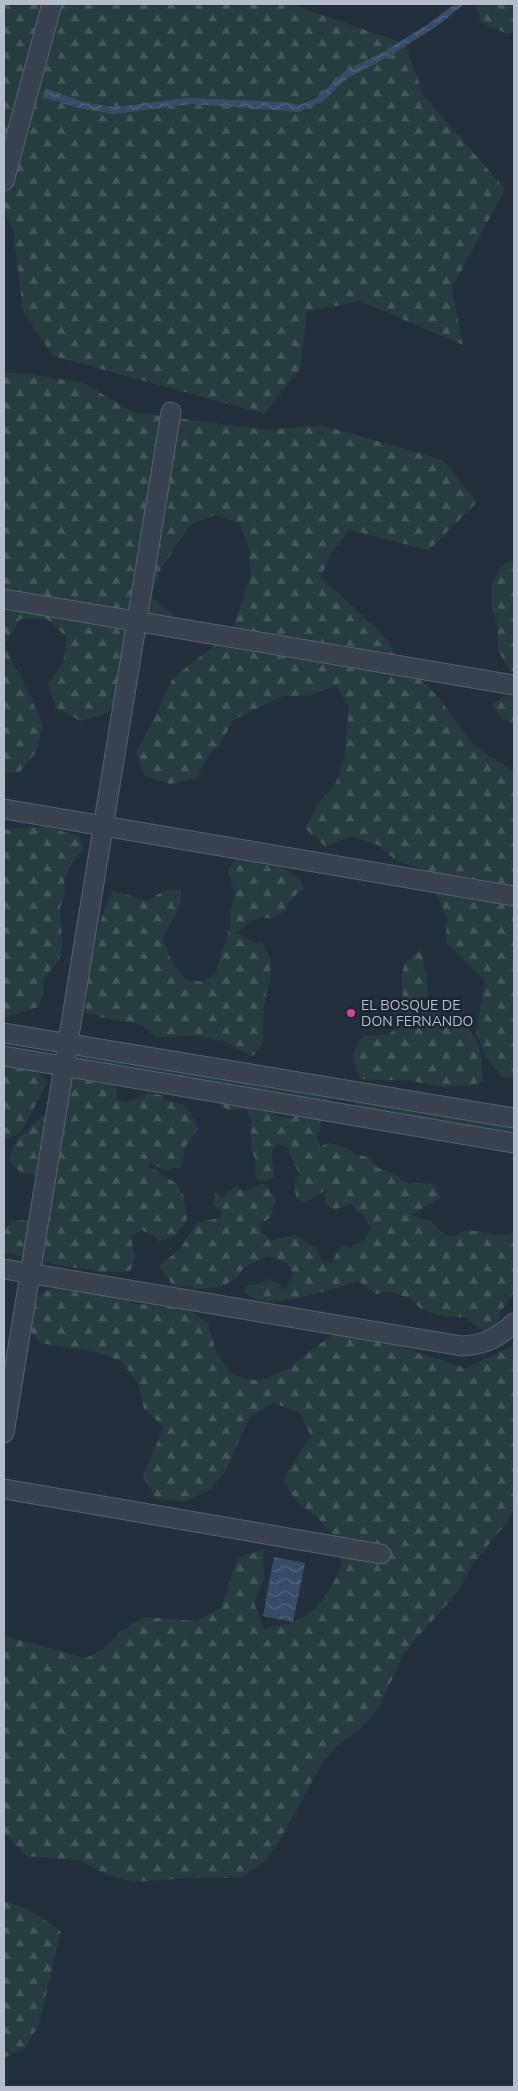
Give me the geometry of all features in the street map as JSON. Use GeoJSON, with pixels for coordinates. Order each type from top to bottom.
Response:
{"type":"FeatureCollection","features":[{"type":"Feature","properties":{"kind":"street"},"geometry":{"type":"LineString","coordinates":[[4,181],[52,4]]}},
{"type":"Feature","properties":{"kind":"street"},"geometry":{"type":"LineString","coordinates":[[4,1433],[172,412]]}},
{"type":"Feature","properties":{"kind":"street"},"geometry":{"type":"LineString","coordinates":[[4,599],[514,685]]}},
{"type":"Feature","properties":{"kind":"street"},"geometry":{"type":"LineString","coordinates":[[4,810],[514,896]]}},
{"type":"Feature","properties":{"kind":"street"},"geometry":{"type":"LineString","coordinates":[[4,1033],[514,1118]]}},
{"type":"Feature","properties":{"kind":"street"},"geometry":{"type":"LineString","coordinates":[[4,1056],[514,1143]]}},
{"type":"Feature","properties":{"kind":"street"},"geometry":{"type":"LineString","coordinates":[[4,1269],[462,1346],[477,1345],[492,1340],[514,1323]]}},
{"type":"Feature","properties":{"kind":"street"},"geometry":{"type":"LineString","coordinates":[[4,1489],[381,1554]]}},
{"type":"Feature","properties":{"kind":"green space"},"geometry":{"type":"Polygon","coordinates":[[[4,4],[291,4],[405,44],[424,96],[505,189],[452,288],[463,345],[360,301],[307,312],[300,368],[265,414],[53,356],[23,311],[13,230],[4,212],[4,4]]]}},
{"type":"Feature","properties":{"kind":"green space"},"geometry":{"type":"Polygon","coordinates":[[[477,4],[514,4],[514,31],[508,34],[480,22],[477,4]]]}},
{"type":"Feature","properties":{"kind":"green space"},"geometry":{"type":"Polygon","coordinates":[[[4,372],[30,374],[84,383],[132,412],[267,430],[322,425],[443,460],[477,502],[429,550],[350,530],[332,552],[321,577],[383,635],[398,657],[439,698],[472,743],[514,773],[514,1077],[503,1078],[486,1057],[476,1033],[485,980],[446,943],[447,916],[423,869],[398,862],[378,845],[352,837],[325,846],[305,828],[318,804],[335,785],[344,760],[349,707],[336,685],[311,695],[283,696],[233,720],[220,745],[209,754],[197,779],[170,784],[144,776],[137,751],[173,678],[215,645],[234,625],[251,575],[249,549],[240,524],[215,515],[190,525],[160,570],[152,597],[174,616],[143,638],[125,691],[107,713],[81,721],[56,708],[48,684],[63,663],[67,637],[47,619],[20,619],[5,644],[15,669],[20,674],[43,725],[36,752],[19,773],[4,772],[4,372]]]}},
{"type":"Feature","properties":{"kind":"green space"},"geometry":{"type":"Polygon","coordinates":[[[514,561],[514,672],[510,670],[498,650],[497,623],[491,607],[492,583],[505,562],[514,561]]]}},
{"type":"Feature","properties":{"kind":"green space"},"geometry":{"type":"Polygon","coordinates":[[[506,695],[514,698],[514,725],[501,717],[492,705],[506,695]]]}},
{"type":"Feature","properties":{"kind":"green space"},"geometry":{"type":"Polygon","coordinates":[[[43,826],[79,836],[84,848],[68,869],[64,881],[65,895],[60,907],[62,946],[59,959],[43,981],[44,994],[38,1007],[4,1018],[4,830],[43,826]]]}},
{"type":"Feature","properties":{"kind":"green space"},"geometry":{"type":"Polygon","coordinates":[[[234,860],[281,867],[301,880],[304,889],[294,896],[284,911],[272,919],[257,919],[248,923],[237,933],[254,943],[262,942],[271,961],[270,981],[263,1015],[263,1041],[255,1054],[251,1056],[224,1041],[195,1036],[155,1037],[141,1024],[85,1013],[93,950],[101,920],[112,891],[148,901],[163,892],[181,889],[181,904],[163,939],[172,963],[185,979],[204,982],[217,971],[230,928],[230,911],[236,893],[227,871],[234,860]]]}},
{"type":"Feature","properties":{"kind":"green space"},"geometry":{"type":"Polygon","coordinates":[[[421,949],[428,998],[431,1006],[438,1013],[462,1024],[469,1030],[478,1044],[482,1061],[483,1080],[477,1085],[442,1087],[412,1081],[360,1079],[353,1061],[353,1052],[363,1036],[389,1034],[402,1024],[405,1017],[401,976],[405,964],[421,949]]]}},
{"type":"Feature","properties":{"kind":"green space"},"geometry":{"type":"Polygon","coordinates":[[[82,1054],[328,1096],[330,1101],[328,1103],[79,1060],[78,1055],[82,1054]]]}},
{"type":"Feature","properties":{"kind":"green space"},"geometry":{"type":"Polygon","coordinates":[[[4,1057],[21,1059],[48,1082],[20,1133],[4,1140],[4,1057]]]}},
{"type":"Feature","properties":{"kind":"green space"},"geometry":{"type":"Polygon","coordinates":[[[65,1068],[110,1081],[117,1089],[117,1100],[130,1102],[147,1093],[161,1095],[165,1100],[184,1105],[194,1119],[198,1129],[185,1147],[182,1167],[166,1170],[149,1163],[148,1165],[177,1184],[184,1197],[187,1221],[175,1236],[159,1241],[142,1230],[131,1236],[135,1259],[131,1270],[106,1272],[88,1270],[4,1252],[4,1233],[10,1221],[29,1220],[36,1197],[37,1186],[33,1174],[23,1174],[11,1164],[12,1148],[23,1134],[50,1109],[49,1094],[65,1068]]]}},
{"type":"Feature","properties":{"kind":"green space"},"geometry":{"type":"Polygon","coordinates":[[[215,1100],[264,1104],[277,1116],[292,1119],[298,1114],[321,1120],[320,1131],[317,1134],[320,1147],[328,1143],[342,1146],[354,1153],[370,1158],[378,1168],[393,1173],[407,1183],[435,1184],[440,1198],[412,1215],[431,1221],[445,1235],[453,1236],[465,1231],[500,1235],[514,1233],[514,1292],[500,1313],[497,1325],[484,1333],[466,1317],[451,1317],[428,1312],[415,1304],[410,1298],[389,1292],[376,1294],[358,1281],[295,1299],[270,1302],[261,1301],[244,1292],[247,1285],[258,1284],[270,1279],[286,1290],[293,1274],[287,1263],[268,1256],[244,1267],[238,1277],[221,1287],[194,1289],[191,1286],[174,1287],[159,1266],[180,1249],[196,1224],[220,1218],[222,1211],[213,1205],[216,1192],[222,1197],[235,1187],[244,1191],[265,1183],[276,1200],[271,1217],[261,1224],[260,1231],[271,1240],[295,1235],[314,1247],[323,1262],[332,1263],[339,1248],[345,1246],[349,1248],[364,1240],[372,1228],[351,1204],[335,1209],[327,1206],[325,1201],[327,1188],[313,1199],[301,1202],[296,1197],[294,1184],[299,1174],[287,1147],[279,1144],[273,1151],[273,1178],[267,1181],[258,1180],[255,1175],[255,1158],[251,1149],[251,1123],[248,1111],[245,1109],[227,1110],[215,1100]]]}},
{"type":"Feature","properties":{"kind":"green space"},"geometry":{"type":"Polygon","coordinates":[[[354,1102],[514,1128],[514,1135],[355,1107],[354,1102]]]}},
{"type":"Feature","properties":{"kind":"green space"},"geometry":{"type":"Polygon","coordinates":[[[58,1286],[111,1288],[133,1304],[187,1307],[208,1324],[216,1351],[231,1374],[258,1381],[283,1372],[333,1334],[386,1342],[466,1368],[514,1345],[514,1509],[507,1522],[472,1565],[460,1589],[404,1653],[379,1707],[361,1728],[339,1744],[321,1765],[280,1840],[264,1862],[242,1878],[187,1878],[132,1882],[105,1874],[81,1860],[26,1856],[4,1833],[4,1636],[86,1658],[102,1650],[121,1631],[144,1617],[197,1621],[221,1608],[238,1557],[263,1550],[264,1578],[254,1603],[264,1628],[285,1625],[309,1613],[323,1599],[342,1565],[335,1539],[317,1517],[297,1502],[283,1479],[311,1435],[299,1412],[273,1403],[249,1418],[226,1471],[208,1491],[183,1502],[155,1498],[143,1476],[164,1427],[144,1409],[138,1383],[121,1361],[96,1352],[40,1343],[22,1321],[33,1297],[58,1286]]]}},
{"type":"Feature","properties":{"kind":"green space"},"geometry":{"type":"Polygon","coordinates":[[[4,1902],[27,1909],[61,1932],[39,2024],[25,2048],[4,2058],[4,1902]]]}},
{"type":"Feature","properties":{"kind":"water"},"geometry":{"type":"Polygon","coordinates":[[[455,4],[464,4],[437,26],[388,57],[348,78],[324,101],[299,112],[191,104],[114,114],[82,109],[42,97],[46,88],[83,102],[114,107],[188,98],[284,102],[300,105],[318,97],[345,71],[383,52],[428,24],[455,4]]]}},
{"type":"Feature","properties":{"kind":"water"},"geometry":{"type":"Polygon","coordinates":[[[274,1557],[305,1563],[293,1622],[263,1616],[274,1557]]]}},
{"type":"Feature","properties":{"kind":"place","name":"EL BOSQUE DE DON FERNANDO"},"geometry":{"type":"Point","coordinates":[351,1013]}}]}
